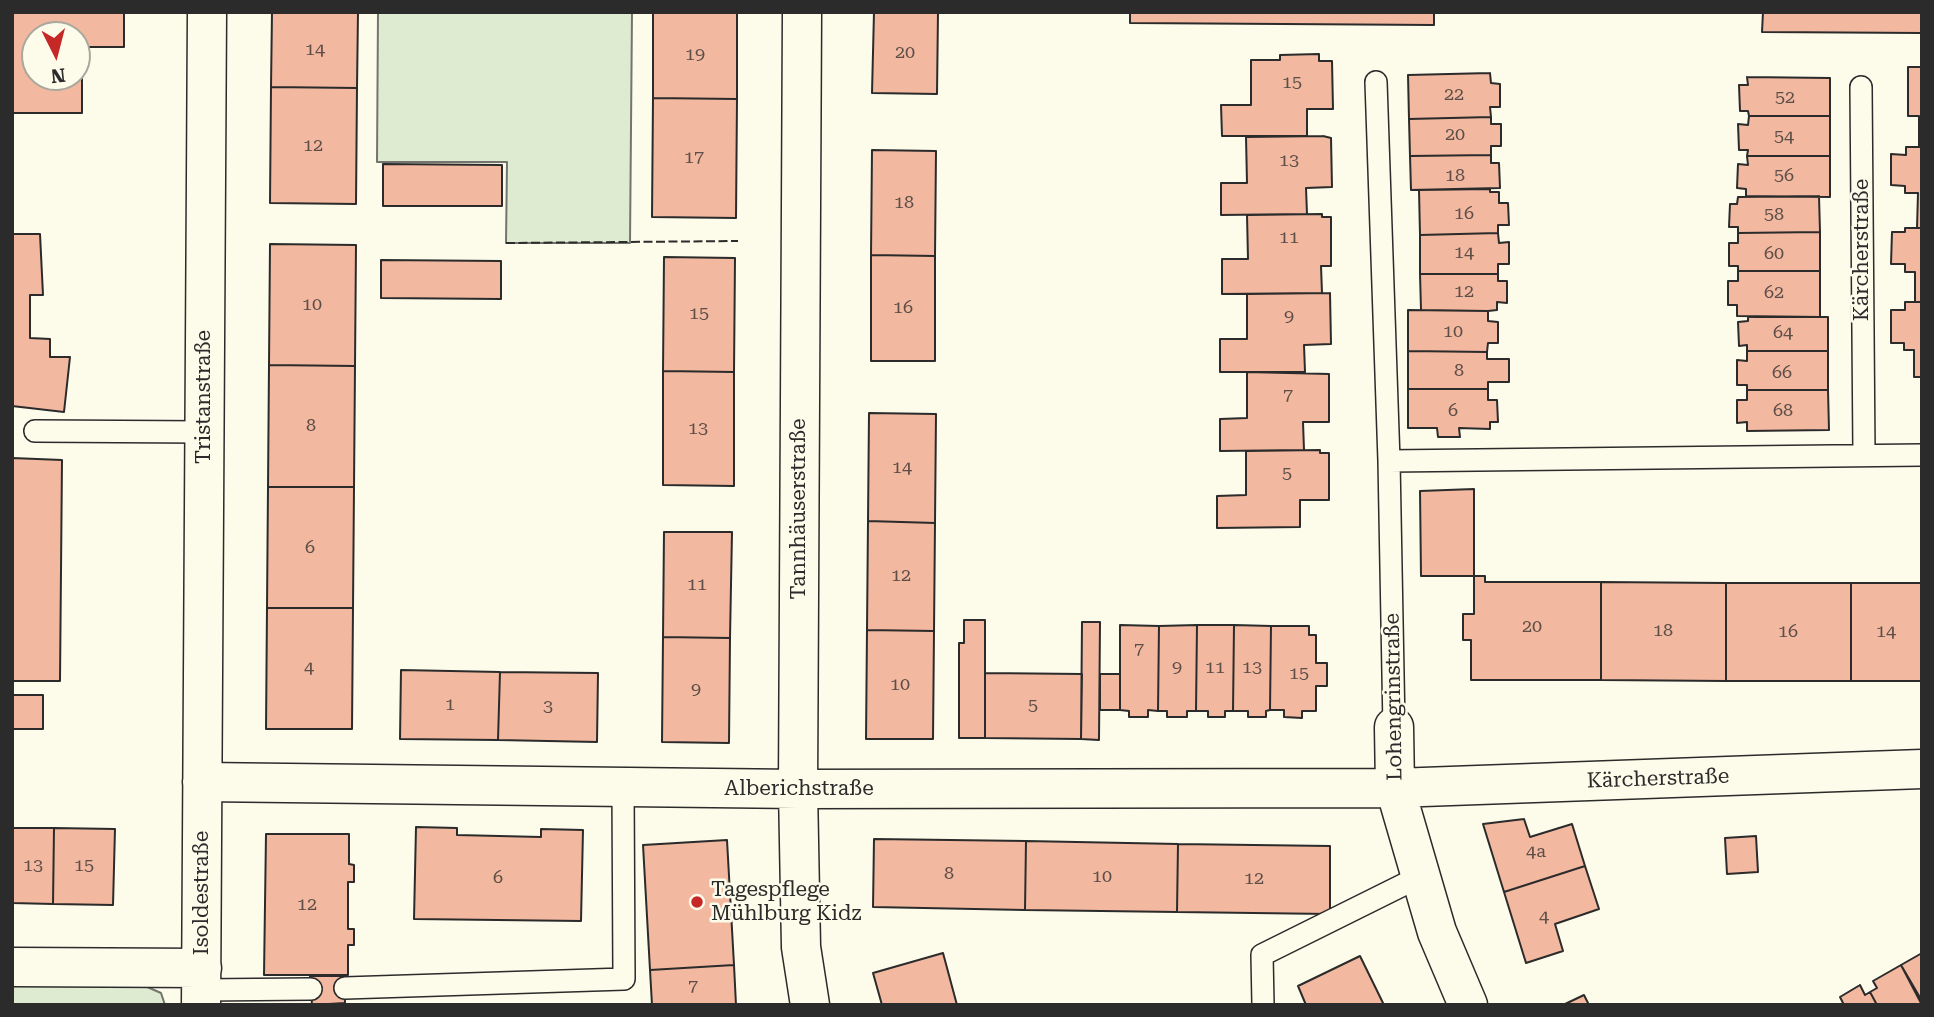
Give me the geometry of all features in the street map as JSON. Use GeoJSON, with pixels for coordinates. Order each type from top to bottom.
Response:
{"type":"FeatureCollection","features":[{"type":"Feature","properties":{"kind":"street","name":"Tristanstraße"},"geometry":{"type":"LineString","coordinates":[[202,782],[207,12]]}},
{"type":"Feature","properties":{"kind":"street","name":"Tannhäuserstraße"},"geometry":{"type":"LineString","coordinates":[[802,12],[798,789],[801,947],[810,1005]]}},
{"type":"Feature","properties":{"kind":"street","name":"Lohengrinstraße"},"geometry":{"type":"LineString","coordinates":[[1394,727],[1395,788],[1437,932],[1468,1005]]}},
{"type":"Feature","properties":{"kind":"street","name":"Kärcherstraße"},"geometry":{"type":"LineString","coordinates":[[1395,788],[1922,769]]}},
{"type":"Feature","properties":{"kind":"street","name":"Alberichstraße"},"geometry":{"type":"LineString","coordinates":[[202,782],[798,789],[1395,788]]}},
{"type":"Feature","properties":{"kind":"street","name":"Isoldestraße"},"geometry":{"type":"LineString","coordinates":[[202,782],[202,988]]}},
{"type":"Feature","properties":{"kind":"street"},"geometry":{"type":"LineString","coordinates":[[12,967],[202,988]]}},
{"type":"Feature","properties":{"kind":"lane","name":"Lohengrinstraße"},"geometry":{"type":"LineString","coordinates":[[1376,82],[1389,461],[1394,727]]}},
{"type":"Feature","properties":{"kind":"lane","name":"Kärcherstraße"},"geometry":{"type":"LineString","coordinates":[[1861,87],[1864,454]]}},
{"type":"Feature","properties":{"kind":"lane"},"geometry":{"type":"LineString","coordinates":[[35,430],[204,432]]}},
{"type":"Feature","properties":{"kind":"lane"},"geometry":{"type":"LineString","coordinates":[[1389,461],[1922,455]]}},
{"type":"Feature","properties":{"kind":"lane"},"geometry":{"type":"LineString","coordinates":[[345,988],[624,979],[623,788]]}},
{"type":"Feature","properties":{"kind":"lane"},"geometry":{"type":"LineString","coordinates":[[1263,1005],[1262,955],[1421,876]]}},
{"type":"Feature","properties":{"kind":"lane"},"geometry":{"type":"LineString","coordinates":[[202,988],[311,989]]}},
{"type":"Feature","properties":{"kind":"green space"},"geometry":{"type":"Polygon","coordinates":[[[378,12],[632,12],[630,243],[506,243],[507,162],[377,162],[378,12]]]}},
{"type":"Feature","properties":{"kind":"green space"},"geometry":{"type":"Polygon","coordinates":[[[12,985],[145,986],[161,993],[165,1005],[12,1005],[12,985]]]}},
{"type":"Feature","properties":{"kind":"building"},"geometry":{"type":"Polygon","coordinates":[[[12,12],[124,12],[124,47],[91,47],[91,21],[21,21],[21,91],[82,91],[82,113],[12,113],[12,12]]]}},
{"type":"Feature","properties":{"kind":"building"},"geometry":{"type":"Polygon","coordinates":[[[272,12],[358,12],[357,88],[271,87],[272,12]]]}},
{"type":"Feature","properties":{"kind":"building"},"geometry":{"type":"Polygon","coordinates":[[[653,12],[737,12],[737,99],[653,98],[653,12]]]}},
{"type":"Feature","properties":{"kind":"building"},"geometry":{"type":"Polygon","coordinates":[[[874,12],[938,12],[937,94],[872,93],[874,12]]]}},
{"type":"Feature","properties":{"kind":"building"},"geometry":{"type":"Polygon","coordinates":[[[1130,12],[1434,12],[1434,25],[1130,23],[1130,12]]]}},
{"type":"Feature","properties":{"kind":"building"},"geometry":{"type":"Polygon","coordinates":[[[1763,12],[1922,12],[1922,33],[1762,32],[1763,12]]]}},
{"type":"Feature","properties":{"kind":"building"},"geometry":{"type":"Polygon","coordinates":[[[1319,54],[1319,61],[1332,61],[1333,109],[1307,109],[1307,136],[1222,136],[1221,105],[1251,105],[1251,60],[1280,60],[1280,55],[1319,54]]]}},
{"type":"Feature","properties":{"kind":"building"},"geometry":{"type":"Polygon","coordinates":[[[1908,67],[1922,67],[1922,147],[1919,147],[1919,116],[1908,116],[1908,67]]]}},
{"type":"Feature","properties":{"kind":"building"},"geometry":{"type":"Polygon","coordinates":[[[1490,73],[1491,83],[1500,84],[1500,107],[1490,107],[1491,117],[1409,119],[1408,75],[1490,73]]]}},
{"type":"Feature","properties":{"kind":"building"},"geometry":{"type":"Polygon","coordinates":[[[1747,77],[1830,78],[1830,116],[1749,116],[1748,111],[1740,111],[1739,85],[1748,85],[1747,77]]]}},
{"type":"Feature","properties":{"kind":"building"},"geometry":{"type":"Polygon","coordinates":[[[271,87],[357,88],[356,204],[270,203],[271,87]]]}},
{"type":"Feature","properties":{"kind":"building"},"geometry":{"type":"Polygon","coordinates":[[[653,98],[737,99],[736,218],[652,217],[653,98]]]}},
{"type":"Feature","properties":{"kind":"building"},"geometry":{"type":"Polygon","coordinates":[[[1749,116],[1830,116],[1830,156],[1747,156],[1748,150],[1739,150],[1738,124],[1748,125],[1749,116]]]}},
{"type":"Feature","properties":{"kind":"building"},"geometry":{"type":"Polygon","coordinates":[[[1491,117],[1491,124],[1501,124],[1501,146],[1491,146],[1491,155],[1410,156],[1409,119],[1491,117]]]}},
{"type":"Feature","properties":{"kind":"building"},"geometry":{"type":"Polygon","coordinates":[[[1246,137],[1331,138],[1332,187],[1306,188],[1307,214],[1221,215],[1221,183],[1247,183],[1246,137]]]}},
{"type":"Feature","properties":{"kind":"building"},"geometry":{"type":"Polygon","coordinates":[[[1906,147],[1922,147],[1922,228],[1917,228],[1918,193],[1905,193],[1905,186],[1891,185],[1891,154],[1906,155],[1906,147]]]}},
{"type":"Feature","properties":{"kind":"building"},"geometry":{"type":"Polygon","coordinates":[[[872,150],[936,151],[935,256],[871,255],[872,150]]]}},
{"type":"Feature","properties":{"kind":"building"},"geometry":{"type":"Polygon","coordinates":[[[1491,155],[1491,163],[1499,163],[1500,188],[1411,190],[1410,156],[1491,155]]]}},
{"type":"Feature","properties":{"kind":"building"},"geometry":{"type":"Polygon","coordinates":[[[1747,156],[1830,156],[1830,197],[1746,196],[1746,189],[1737,188],[1738,164],[1748,165],[1747,156]]]}},
{"type":"Feature","properties":{"kind":"building"},"geometry":{"type":"Polygon","coordinates":[[[383,164],[502,165],[502,206],[383,206],[383,164]]]}},
{"type":"Feature","properties":{"kind":"building"},"geometry":{"type":"Polygon","coordinates":[[[1490,189],[1490,192],[1499,192],[1499,203],[1508,203],[1509,225],[1498,225],[1498,233],[1420,235],[1419,190],[1490,189]]]}},
{"type":"Feature","properties":{"kind":"building"},"geometry":{"type":"Polygon","coordinates":[[[1819,196],[1820,232],[1738,233],[1738,227],[1729,227],[1730,204],[1737,204],[1738,197],[1819,196]]]}},
{"type":"Feature","properties":{"kind":"building"},"geometry":{"type":"Polygon","coordinates":[[[1322,214],[1322,217],[1331,217],[1331,266],[1321,266],[1322,293],[1222,294],[1222,259],[1248,259],[1247,215],[1322,214]]]}},
{"type":"Feature","properties":{"kind":"building"},"geometry":{"type":"Polygon","coordinates":[[[1905,228],[1922,228],[1922,302],[1915,302],[1915,272],[1905,272],[1905,264],[1891,264],[1892,232],[1905,232],[1905,228]]]}},
{"type":"Feature","properties":{"kind":"building"},"geometry":{"type":"Polygon","coordinates":[[[1820,232],[1820,271],[1738,271],[1738,266],[1729,266],[1729,243],[1738,243],[1738,233],[1820,232]]]}},
{"type":"Feature","properties":{"kind":"building"},"geometry":{"type":"Polygon","coordinates":[[[1498,233],[1499,243],[1509,242],[1509,264],[1498,264],[1498,274],[1420,274],[1420,235],[1498,233]]]}},
{"type":"Feature","properties":{"kind":"building"},"geometry":{"type":"Polygon","coordinates":[[[12,234],[40,234],[43,295],[30,295],[30,338],[50,339],[50,357],[70,357],[64,412],[12,406],[12,234]]]}},
{"type":"Feature","properties":{"kind":"building"},"geometry":{"type":"Polygon","coordinates":[[[270,244],[356,245],[355,366],[269,365],[270,244]]]}},
{"type":"Feature","properties":{"kind":"building"},"geometry":{"type":"Polygon","coordinates":[[[871,255],[935,256],[935,361],[871,361],[871,255]]]}},
{"type":"Feature","properties":{"kind":"building"},"geometry":{"type":"Polygon","coordinates":[[[664,257],[735,258],[734,372],[663,371],[664,257]]]}},
{"type":"Feature","properties":{"kind":"building"},"geometry":{"type":"Polygon","coordinates":[[[381,260],[501,261],[501,299],[381,298],[381,260]]]}},
{"type":"Feature","properties":{"kind":"building"},"geometry":{"type":"Polygon","coordinates":[[[1738,271],[1820,271],[1820,317],[1737,316],[1737,305],[1728,305],[1728,281],[1738,281],[1738,271]]]}},
{"type":"Feature","properties":{"kind":"building"},"geometry":{"type":"Polygon","coordinates":[[[1420,274],[1498,274],[1498,281],[1507,281],[1507,303],[1497,302],[1497,310],[1488,311],[1421,310],[1420,274]]]}},
{"type":"Feature","properties":{"kind":"building"},"geometry":{"type":"Polygon","coordinates":[[[1330,293],[1331,344],[1304,345],[1305,372],[1220,372],[1220,339],[1247,339],[1247,294],[1330,293]]]}},
{"type":"Feature","properties":{"kind":"building"},"geometry":{"type":"Polygon","coordinates":[[[1905,302],[1922,302],[1922,377],[1914,377],[1914,350],[1904,350],[1904,343],[1891,343],[1891,310],[1905,310],[1905,302]]]}},
{"type":"Feature","properties":{"kind":"building"},"geometry":{"type":"Polygon","coordinates":[[[1408,310],[1488,311],[1488,321],[1498,322],[1498,343],[1488,343],[1487,352],[1408,351],[1408,310]]]}},
{"type":"Feature","properties":{"kind":"building"},"geometry":{"type":"Polygon","coordinates":[[[1748,317],[1828,317],[1828,351],[1747,351],[1747,345],[1739,346],[1738,322],[1748,321],[1748,317]]]}},
{"type":"Feature","properties":{"kind":"building"},"geometry":{"type":"Polygon","coordinates":[[[1408,351],[1487,352],[1487,359],[1509,359],[1509,382],[1488,382],[1488,389],[1408,389],[1408,351]]]}},
{"type":"Feature","properties":{"kind":"building"},"geometry":{"type":"Polygon","coordinates":[[[1747,351],[1828,351],[1828,390],[1747,390],[1747,385],[1737,385],[1737,360],[1747,361],[1747,351]]]}},
{"type":"Feature","properties":{"kind":"building"},"geometry":{"type":"Polygon","coordinates":[[[269,365],[355,366],[354,487],[268,487],[269,365]]]}},
{"type":"Feature","properties":{"kind":"building"},"geometry":{"type":"Polygon","coordinates":[[[663,371],[734,372],[734,486],[663,485],[663,371]]]}},
{"type":"Feature","properties":{"kind":"building"},"geometry":{"type":"Polygon","coordinates":[[[1247,372],[1329,374],[1329,422],[1303,422],[1304,450],[1220,451],[1220,419],[1247,418],[1247,372]]]}},
{"type":"Feature","properties":{"kind":"building"},"geometry":{"type":"Polygon","coordinates":[[[1408,389],[1488,389],[1488,400],[1497,400],[1498,422],[1490,422],[1490,429],[1459,428],[1460,437],[1438,437],[1437,428],[1408,428],[1408,389]]]}},
{"type":"Feature","properties":{"kind":"building"},"geometry":{"type":"Polygon","coordinates":[[[1747,390],[1828,390],[1829,430],[1747,431],[1747,422],[1737,423],[1737,400],[1747,400],[1747,390]]]}},
{"type":"Feature","properties":{"kind":"building"},"geometry":{"type":"Polygon","coordinates":[[[869,413],[936,414],[935,523],[868,521],[869,413]]]}},
{"type":"Feature","properties":{"kind":"building"},"geometry":{"type":"Polygon","coordinates":[[[1320,450],[1320,453],[1329,453],[1329,500],[1300,500],[1300,527],[1217,528],[1217,496],[1246,495],[1246,451],[1320,450]]]}},
{"type":"Feature","properties":{"kind":"building"},"geometry":{"type":"Polygon","coordinates":[[[12,458],[62,460],[60,681],[12,681],[12,458]]]}},
{"type":"Feature","properties":{"kind":"building"},"geometry":{"type":"Polygon","coordinates":[[[268,487],[354,487],[353,608],[267,608],[268,487]]]}},
{"type":"Feature","properties":{"kind":"building"},"geometry":{"type":"Polygon","coordinates":[[[1474,489],[1474,576],[1421,576],[1420,491],[1474,489]]]}},
{"type":"Feature","properties":{"kind":"building"},"geometry":{"type":"Polygon","coordinates":[[[868,521],[935,523],[934,631],[867,630],[868,521]]]}},
{"type":"Feature","properties":{"kind":"building"},"geometry":{"type":"Polygon","coordinates":[[[664,532],[732,532],[730,638],[663,637],[664,532]]]}},
{"type":"Feature","properties":{"kind":"building"},"geometry":{"type":"Polygon","coordinates":[[[1474,576],[1485,576],[1485,582],[1601,582],[1601,680],[1471,680],[1471,640],[1463,640],[1463,614],[1474,614],[1474,576]]]}},
{"type":"Feature","properties":{"kind":"building"},"geometry":{"type":"Polygon","coordinates":[[[1601,582],[1726,583],[1726,681],[1601,680],[1601,582]]]}},
{"type":"Feature","properties":{"kind":"building"},"geometry":{"type":"Polygon","coordinates":[[[1726,583],[1851,583],[1851,681],[1726,681],[1726,583]]]}},
{"type":"Feature","properties":{"kind":"building"},"geometry":{"type":"Polygon","coordinates":[[[1851,583],[1922,583],[1922,681],[1851,681],[1851,583]]]}},
{"type":"Feature","properties":{"kind":"building"},"geometry":{"type":"Polygon","coordinates":[[[267,608],[353,608],[352,729],[266,729],[267,608]]]}},
{"type":"Feature","properties":{"kind":"building"},"geometry":{"type":"Polygon","coordinates":[[[964,620],[985,620],[985,738],[959,738],[959,643],[964,643],[964,620]]]}},
{"type":"Feature","properties":{"kind":"building"},"geometry":{"type":"Polygon","coordinates":[[[1082,622],[1100,622],[1099,740],[1081,739],[1082,622]]]}},
{"type":"Feature","properties":{"kind":"building"},"geometry":{"type":"Polygon","coordinates":[[[1120,625],[1159,626],[1158,711],[1148,710],[1148,717],[1129,717],[1129,711],[1120,710],[1120,625]]]}},
{"type":"Feature","properties":{"kind":"building"},"geometry":{"type":"Polygon","coordinates":[[[1197,625],[1234,625],[1233,711],[1225,711],[1225,717],[1208,717],[1208,711],[1196,711],[1197,625]]]}},
{"type":"Feature","properties":{"kind":"building"},"geometry":{"type":"Polygon","coordinates":[[[1197,625],[1196,711],[1187,711],[1187,717],[1167,717],[1167,711],[1158,711],[1159,626],[1197,625]]]}},
{"type":"Feature","properties":{"kind":"building"},"geometry":{"type":"Polygon","coordinates":[[[1234,625],[1271,626],[1270,710],[1266,711],[1266,717],[1248,717],[1248,711],[1233,711],[1234,625]]]}},
{"type":"Feature","properties":{"kind":"building"},"geometry":{"type":"Polygon","coordinates":[[[1271,626],[1309,626],[1309,635],[1316,635],[1316,663],[1327,663],[1327,686],[1316,686],[1316,711],[1302,711],[1302,718],[1284,717],[1284,710],[1270,710],[1271,626]]]}},
{"type":"Feature","properties":{"kind":"building"},"geometry":{"type":"Polygon","coordinates":[[[867,630],[934,631],[933,739],[866,739],[867,630]]]}},
{"type":"Feature","properties":{"kind":"building"},"geometry":{"type":"Polygon","coordinates":[[[663,637],[730,638],[729,743],[662,742],[663,637]]]}},
{"type":"Feature","properties":{"kind":"building"},"geometry":{"type":"Polygon","coordinates":[[[401,670],[500,672],[498,740],[400,739],[401,670]]]}},
{"type":"Feature","properties":{"kind":"building"},"geometry":{"type":"Polygon","coordinates":[[[500,672],[598,673],[597,742],[498,740],[500,672]]]}},
{"type":"Feature","properties":{"kind":"building"},"geometry":{"type":"Polygon","coordinates":[[[985,673],[1082,674],[1081,739],[985,738],[985,673]]]}},
{"type":"Feature","properties":{"kind":"building"},"geometry":{"type":"Polygon","coordinates":[[[1100,674],[1120,674],[1120,710],[1100,710],[1100,674]]]}},
{"type":"Feature","properties":{"kind":"building"},"geometry":{"type":"Polygon","coordinates":[[[12,695],[43,695],[43,729],[12,729],[12,695]]]}},
{"type":"Feature","properties":{"kind":"building"},"geometry":{"type":"Polygon","coordinates":[[[1524,819],[1530,837],[1572,824],[1585,866],[1504,892],[1483,824],[1524,819]]]}},
{"type":"Feature","properties":{"kind":"building"},"geometry":{"type":"Polygon","coordinates":[[[416,827],[457,828],[457,835],[541,837],[541,829],[583,830],[581,921],[414,919],[416,827]]]}},
{"type":"Feature","properties":{"kind":"building"},"geometry":{"type":"Polygon","coordinates":[[[12,828],[54,828],[53,904],[12,903],[12,828]]]}},
{"type":"Feature","properties":{"kind":"building"},"geometry":{"type":"Polygon","coordinates":[[[54,828],[115,829],[113,905],[53,904],[54,828]]]}},
{"type":"Feature","properties":{"kind":"building"},"geometry":{"type":"Polygon","coordinates":[[[266,834],[349,834],[349,864],[354,865],[354,882],[348,882],[348,929],[354,929],[354,945],[348,945],[348,975],[264,975],[266,834]]]}},
{"type":"Feature","properties":{"kind":"building"},"geometry":{"type":"Polygon","coordinates":[[[1756,836],[1758,872],[1727,874],[1725,838],[1756,836]]]}},
{"type":"Feature","properties":{"kind":"building"},"geometry":{"type":"Polygon","coordinates":[[[874,839],[1026,841],[1025,910],[873,907],[874,839]]]}},
{"type":"Feature","properties":{"kind":"building"},"geometry":{"type":"Polygon","coordinates":[[[727,840],[734,965],[650,970],[643,845],[727,840]]]}},
{"type":"Feature","properties":{"kind":"building"},"geometry":{"type":"Polygon","coordinates":[[[1026,841],[1178,844],[1177,912],[1025,910],[1026,841]]]}},
{"type":"Feature","properties":{"kind":"building"},"geometry":{"type":"Polygon","coordinates":[[[1178,844],[1330,846],[1330,914],[1177,912],[1178,844]]]}},
{"type":"Feature","properties":{"kind":"building"},"geometry":{"type":"Polygon","coordinates":[[[1585,866],[1599,909],[1555,924],[1563,951],[1526,963],[1504,892],[1585,866]]]}},
{"type":"Feature","properties":{"kind":"building"},"geometry":{"type":"Polygon","coordinates":[[[943,953],[957,1005],[882,1005],[873,973],[943,953]]]}},
{"type":"Feature","properties":{"kind":"building"},"geometry":{"type":"Polygon","coordinates":[[[1922,953],[1922,1001],[1901,965],[1922,953]]]}},
{"type":"Feature","properties":{"kind":"building"},"geometry":{"type":"Polygon","coordinates":[[[1360,956],[1384,1005],[1306,1005],[1298,986],[1360,956]]]}},
{"type":"Feature","properties":{"kind":"building"},"geometry":{"type":"Polygon","coordinates":[[[734,965],[736,1005],[652,1005],[650,970],[734,965]]]}},
{"type":"Feature","properties":{"kind":"building"},"geometry":{"type":"Polygon","coordinates":[[[1901,965],[1922,1005],[1877,1005],[1870,992],[1877,988],[1873,981],[1901,965]]]}},
{"type":"Feature","properties":{"kind":"building"},"geometry":{"type":"Polygon","coordinates":[[[310,976],[344,976],[345,1003],[312,1005],[310,976]]]}},
{"type":"Feature","properties":{"kind":"building"},"geometry":{"type":"Polygon","coordinates":[[[1860,985],[1865,995],[1870,992],[1877,1005],[1844,1005],[1840,997],[1860,985]]]}},
{"type":"Feature","properties":{"kind":"building"},"geometry":{"type":"Polygon","coordinates":[[[1584,995],[1589,1005],[1563,1005],[1584,995]]]}},
{"type":"Feature","properties":{"kind":"fence"},"geometry":{"type":"LineString","coordinates":[[506,243],[738,241]]}},
{"type":"Feature","properties":{"kind":"place","name":"Tagespflege Mühlburg Kidz"},"geometry":{"type":"Point","coordinates":[697,902]}}]}
